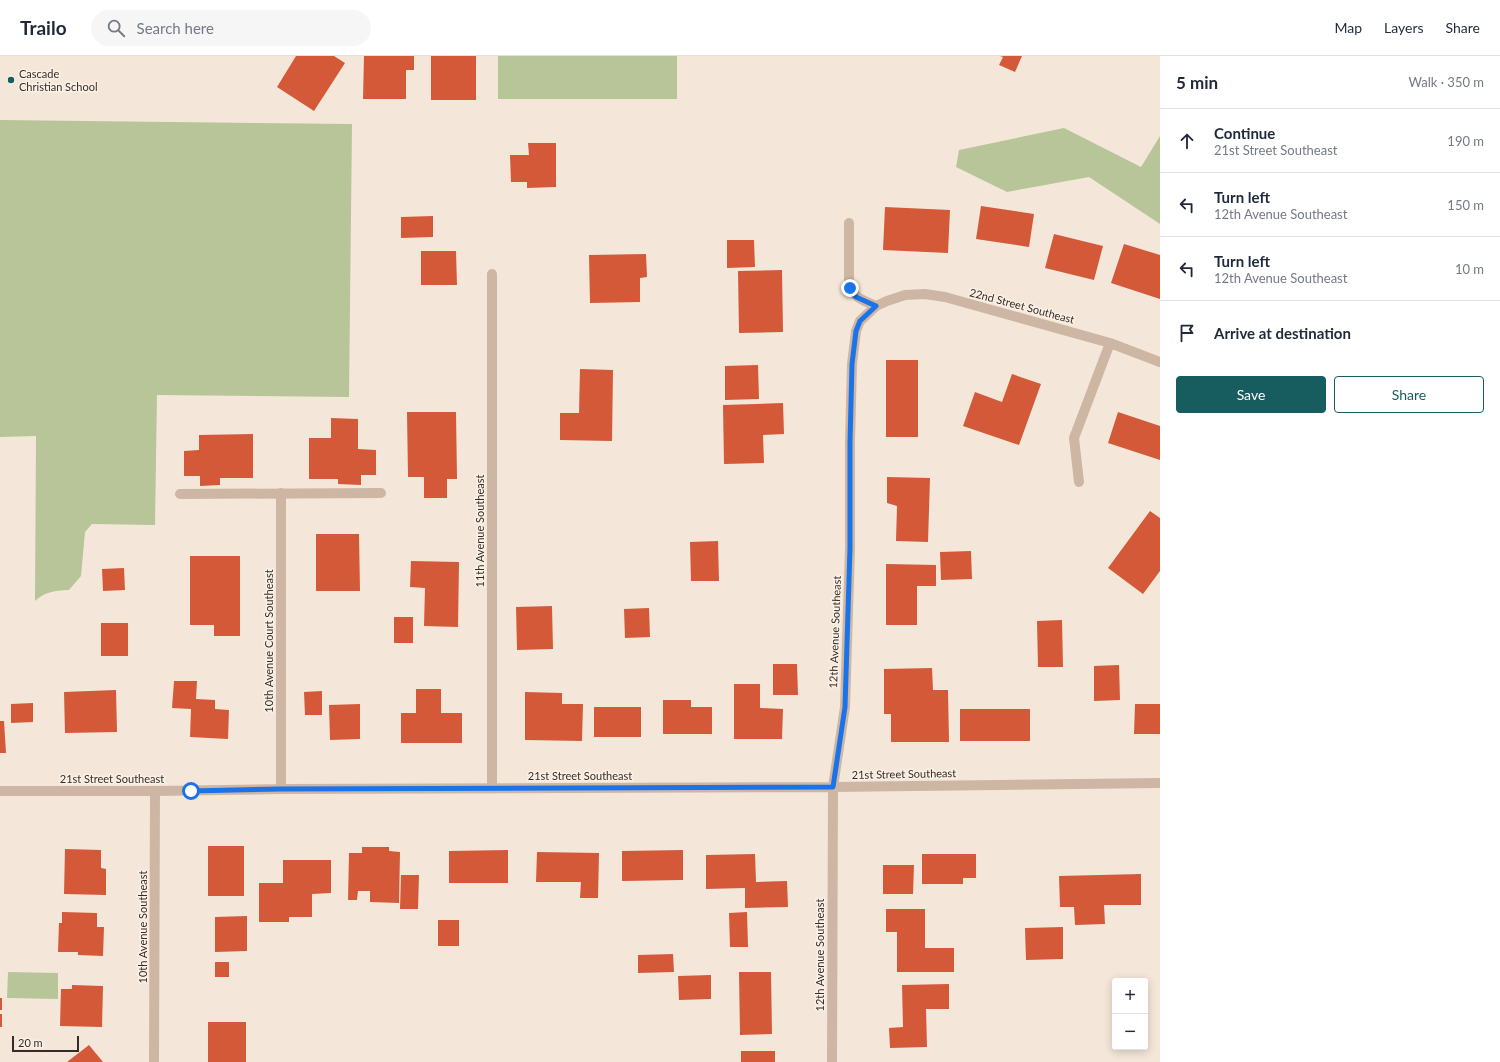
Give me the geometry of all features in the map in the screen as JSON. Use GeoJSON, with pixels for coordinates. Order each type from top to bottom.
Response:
{"type":"FeatureCollection","features":[{"type":"Feature","properties":{"kind":"street"},"geometry":{"type":"LineString","coordinates":[[849,223],[850,288],[856,297],[876,306]]}},
{"type":"Feature","properties":{"kind":"street","name":"11th Avenue Southeast"},"geometry":{"type":"LineString","coordinates":[[492,274],[492,788]]}},
{"type":"Feature","properties":{"kind":"street","name":"22nd Street Southeast"},"geometry":{"type":"LineString","coordinates":[[876,306],[905,295],[925,294],[945,297],[1110,343],[1160,362]]}},
{"type":"Feature","properties":{"kind":"street","name":"12th Avenue Southeast"},"geometry":{"type":"LineString","coordinates":[[832,1062],[833,787],[845,707],[850,548],[852,364],[856,331],[860,321],[876,306]]}},
{"type":"Feature","properties":{"kind":"street"},"geometry":{"type":"LineString","coordinates":[[1079,482],[1074,438],[1110,343]]}},
{"type":"Feature","properties":{"kind":"street","name":"10th Avenue Court Southeast"},"geometry":{"type":"LineString","coordinates":[[281,493],[281,789]]}},
{"type":"Feature","properties":{"kind":"street"},"geometry":{"type":"LineString","coordinates":[[180,494],[381,493]]}},
{"type":"Feature","properties":{"kind":"street","name":"21st Street Southeast"},"geometry":{"type":"LineString","coordinates":[[0,791],[833,787],[1160,783]]}},
{"type":"Feature","properties":{"kind":"street","name":"10th Avenue Southeast"},"geometry":{"type":"LineString","coordinates":[[154,1062],[155,791]]}},
{"type":"Feature","properties":{"kind":"green space"},"geometry":{"type":"Polygon","coordinates":[[[498,56],[677,56],[677,99],[498,99],[498,56]]]}},
{"type":"Feature","properties":{"kind":"green space"},"geometry":{"type":"Polygon","coordinates":[[[0,120],[352,124],[349,397],[157,395],[155,525],[92,524],[85,532],[81,576],[69,590],[50,592],[35,601],[36,436],[0,437],[0,120]]]}},
{"type":"Feature","properties":{"kind":"green space"},"geometry":{"type":"Polygon","coordinates":[[[1064,128],[1141,167],[1160,136],[1160,224],[1089,177],[1007,192],[956,167],[959,150],[1064,128]]]}},
{"type":"Feature","properties":{"kind":"green space"},"geometry":{"type":"Polygon","coordinates":[[[8,972],[58,973],[58,999],[7,998],[8,972]]]}},
{"type":"Feature","properties":{"kind":"building"},"geometry":{"type":"Polygon","coordinates":[[[296,56],[334,56],[345,63],[314,111],[277,87],[296,56]]]}},
{"type":"Feature","properties":{"kind":"building"},"geometry":{"type":"Polygon","coordinates":[[[364,56],[414,56],[414,70],[406,70],[406,99],[363,99],[364,56]]]}},
{"type":"Feature","properties":{"kind":"building"},"geometry":{"type":"Polygon","coordinates":[[[431,56],[476,56],[476,100],[431,100],[431,56]]]}},
{"type":"Feature","properties":{"kind":"building"},"geometry":{"type":"Polygon","coordinates":[[[1000,56],[1022,56],[1015,72],[999,65],[1003,57],[1000,56]]]}},
{"type":"Feature","properties":{"kind":"building"},"geometry":{"type":"Polygon","coordinates":[[[528,143],[556,143],[556,187],[527,188],[527,182],[511,182],[510,155],[529,155],[528,143]]]}},
{"type":"Feature","properties":{"kind":"building"},"geometry":{"type":"Polygon","coordinates":[[[981,206],[1034,214],[1029,247],[976,239],[981,206]]]}},
{"type":"Feature","properties":{"kind":"building"},"geometry":{"type":"Polygon","coordinates":[[[885,207],[950,210],[948,253],[883,250],[885,207]]]}},
{"type":"Feature","properties":{"kind":"building"},"geometry":{"type":"Polygon","coordinates":[[[433,216],[433,237],[401,238],[401,217],[433,216]]]}},
{"type":"Feature","properties":{"kind":"building"},"geometry":{"type":"Polygon","coordinates":[[[1054,234],[1103,246],[1094,280],[1045,268],[1054,234]]]}},
{"type":"Feature","properties":{"kind":"building"},"geometry":{"type":"Polygon","coordinates":[[[727,240],[754,240],[755,267],[727,268],[727,240]]]}},
{"type":"Feature","properties":{"kind":"building"},"geometry":{"type":"Polygon","coordinates":[[[1124,244],[1160,255],[1160,299],[1111,283],[1124,244]]]}},
{"type":"Feature","properties":{"kind":"building"},"geometry":{"type":"Polygon","coordinates":[[[421,251],[456,251],[457,285],[421,285],[421,251]]]}},
{"type":"Feature","properties":{"kind":"building"},"geometry":{"type":"Polygon","coordinates":[[[646,254],[647,277],[640,278],[640,302],[590,303],[589,255],[646,254]]]}},
{"type":"Feature","properties":{"kind":"building"},"geometry":{"type":"Polygon","coordinates":[[[782,270],[783,332],[739,333],[738,271],[782,270]]]}},
{"type":"Feature","properties":{"kind":"building"},"geometry":{"type":"Polygon","coordinates":[[[886,360],[918,360],[918,437],[886,437],[886,360]]]}},
{"type":"Feature","properties":{"kind":"building"},"geometry":{"type":"Polygon","coordinates":[[[758,365],[759,399],[725,400],[725,366],[758,365]]]}},
{"type":"Feature","properties":{"kind":"building"},"geometry":{"type":"Polygon","coordinates":[[[580,369],[613,370],[612,441],[560,440],[560,413],[579,413],[580,369]]]}},
{"type":"Feature","properties":{"kind":"building"},"geometry":{"type":"Polygon","coordinates":[[[1012,374],[1041,384],[1019,445],[963,426],[975,392],[1002,402],[1012,374]]]}},
{"type":"Feature","properties":{"kind":"building"},"geometry":{"type":"Polygon","coordinates":[[[783,403],[784,434],[763,435],[764,463],[724,464],[723,405],[783,403]]]}},
{"type":"Feature","properties":{"kind":"building"},"geometry":{"type":"Polygon","coordinates":[[[407,412],[456,412],[457,479],[447,479],[447,498],[424,498],[424,477],[408,477],[407,412]]]}},
{"type":"Feature","properties":{"kind":"building"},"geometry":{"type":"Polygon","coordinates":[[[1118,412],[1160,426],[1160,460],[1108,443],[1118,412]]]}},
{"type":"Feature","properties":{"kind":"building"},"geometry":{"type":"Polygon","coordinates":[[[331,418],[358,419],[358,449],[376,450],[376,475],[361,475],[361,485],[338,484],[338,479],[309,479],[309,438],[331,438],[331,418]]]}},
{"type":"Feature","properties":{"kind":"building"},"geometry":{"type":"Polygon","coordinates":[[[253,434],[253,478],[220,478],[220,485],[200,486],[200,476],[184,476],[184,451],[199,450],[199,435],[253,434]]]}},
{"type":"Feature","properties":{"kind":"building"},"geometry":{"type":"Polygon","coordinates":[[[887,477],[930,478],[928,542],[896,541],[897,506],[887,503],[887,477]]]}},
{"type":"Feature","properties":{"kind":"building"},"geometry":{"type":"Polygon","coordinates":[[[1150,511],[1160,518],[1160,571],[1143,594],[1108,568],[1150,511]]]}},
{"type":"Feature","properties":{"kind":"building"},"geometry":{"type":"Polygon","coordinates":[[[316,534],[359,534],[360,591],[316,591],[316,534]]]}},
{"type":"Feature","properties":{"kind":"building"},"geometry":{"type":"Polygon","coordinates":[[[718,541],[719,581],[691,581],[690,542],[718,541]]]}},
{"type":"Feature","properties":{"kind":"building"},"geometry":{"type":"Polygon","coordinates":[[[971,551],[972,579],[941,580],[940,552],[971,551]]]}},
{"type":"Feature","properties":{"kind":"building"},"geometry":{"type":"Polygon","coordinates":[[[190,556],[240,556],[240,636],[214,636],[214,625],[190,625],[190,556]]]}},
{"type":"Feature","properties":{"kind":"building"},"geometry":{"type":"Polygon","coordinates":[[[411,561],[459,562],[458,627],[424,626],[425,588],[410,587],[411,561]]]}},
{"type":"Feature","properties":{"kind":"building"},"geometry":{"type":"Polygon","coordinates":[[[886,564],[936,565],[936,586],[917,586],[917,625],[886,625],[886,564]]]}},
{"type":"Feature","properties":{"kind":"building"},"geometry":{"type":"Polygon","coordinates":[[[124,568],[125,590],[103,591],[102,569],[124,568]]]}},
{"type":"Feature","properties":{"kind":"building"},"geometry":{"type":"Polygon","coordinates":[[[552,606],[553,649],[517,650],[516,607],[552,606]]]}},
{"type":"Feature","properties":{"kind":"building"},"geometry":{"type":"Polygon","coordinates":[[[649,608],[650,637],[625,638],[624,609],[649,608]]]}},
{"type":"Feature","properties":{"kind":"building"},"geometry":{"type":"Polygon","coordinates":[[[394,617],[413,617],[413,643],[394,643],[394,617]]]}},
{"type":"Feature","properties":{"kind":"building"},"geometry":{"type":"Polygon","coordinates":[[[1062,620],[1063,667],[1038,667],[1037,621],[1062,620]]]}},
{"type":"Feature","properties":{"kind":"building"},"geometry":{"type":"Polygon","coordinates":[[[101,623],[128,623],[128,656],[101,656],[101,623]]]}},
{"type":"Feature","properties":{"kind":"building"},"geometry":{"type":"Polygon","coordinates":[[[773,664],[797,664],[798,695],[773,695],[773,664]]]}},
{"type":"Feature","properties":{"kind":"building"},"geometry":{"type":"Polygon","coordinates":[[[1119,665],[1120,700],[1094,701],[1094,666],[1119,665]]]}},
{"type":"Feature","properties":{"kind":"building"},"geometry":{"type":"Polygon","coordinates":[[[932,668],[933,690],[948,690],[949,742],[891,742],[891,714],[884,714],[884,669],[932,668]]]}},
{"type":"Feature","properties":{"kind":"building"},"geometry":{"type":"Polygon","coordinates":[[[174,681],[197,681],[196,699],[215,700],[215,709],[229,710],[228,739],[190,737],[191,709],[172,708],[174,681]]]}},
{"type":"Feature","properties":{"kind":"building"},"geometry":{"type":"Polygon","coordinates":[[[734,684],[760,684],[760,708],[783,709],[782,739],[734,739],[734,684]]]}},
{"type":"Feature","properties":{"kind":"building"},"geometry":{"type":"Polygon","coordinates":[[[416,689],[441,689],[441,713],[462,713],[462,743],[401,743],[401,713],[416,713],[416,689]]]}},
{"type":"Feature","properties":{"kind":"building"},"geometry":{"type":"Polygon","coordinates":[[[116,690],[117,732],[65,733],[64,692],[116,690]]]}},
{"type":"Feature","properties":{"kind":"building"},"geometry":{"type":"Polygon","coordinates":[[[322,691],[322,715],[305,715],[304,692],[322,691]]]}},
{"type":"Feature","properties":{"kind":"building"},"geometry":{"type":"Polygon","coordinates":[[[525,692],[562,693],[562,704],[583,704],[582,741],[525,740],[525,692]]]}},
{"type":"Feature","properties":{"kind":"building"},"geometry":{"type":"Polygon","coordinates":[[[663,700],[691,700],[691,707],[712,707],[712,734],[663,734],[663,700]]]}},
{"type":"Feature","properties":{"kind":"building"},"geometry":{"type":"Polygon","coordinates":[[[33,703],[33,722],[11,723],[11,704],[33,703]]]}},
{"type":"Feature","properties":{"kind":"building"},"geometry":{"type":"Polygon","coordinates":[[[360,704],[360,739],[330,740],[329,705],[360,704]]]}},
{"type":"Feature","properties":{"kind":"building"},"geometry":{"type":"Polygon","coordinates":[[[1135,704],[1160,704],[1160,734],[1134,734],[1135,704]]]}},
{"type":"Feature","properties":{"kind":"building"},"geometry":{"type":"Polygon","coordinates":[[[594,707],[641,707],[641,737],[594,737],[594,707]]]}},
{"type":"Feature","properties":{"kind":"building"},"geometry":{"type":"Polygon","coordinates":[[[960,709],[1030,709],[1030,741],[960,741],[960,709]]]}},
{"type":"Feature","properties":{"kind":"building"},"geometry":{"type":"Polygon","coordinates":[[[0,721],[4,721],[6,753],[0,753],[0,721]]]}},
{"type":"Feature","properties":{"kind":"building"},"geometry":{"type":"Polygon","coordinates":[[[208,846],[244,846],[244,896],[208,896],[208,846]]]}},
{"type":"Feature","properties":{"kind":"building"},"geometry":{"type":"Polygon","coordinates":[[[362,847],[389,847],[389,851],[400,852],[399,903],[370,902],[370,891],[358,891],[357,900],[348,900],[349,853],[362,853],[362,847]]]}},
{"type":"Feature","properties":{"kind":"building"},"geometry":{"type":"Polygon","coordinates":[[[65,849],[101,850],[101,868],[106,869],[106,895],[64,894],[65,849]]]}},
{"type":"Feature","properties":{"kind":"building"},"geometry":{"type":"Polygon","coordinates":[[[508,850],[508,883],[449,883],[449,851],[508,850]]]}},
{"type":"Feature","properties":{"kind":"building"},"geometry":{"type":"Polygon","coordinates":[[[683,850],[683,880],[622,881],[622,851],[683,850]]]}},
{"type":"Feature","properties":{"kind":"building"},"geometry":{"type":"Polygon","coordinates":[[[537,852],[599,853],[598,898],[580,898],[581,882],[536,882],[537,852]]]}},
{"type":"Feature","properties":{"kind":"building"},"geometry":{"type":"Polygon","coordinates":[[[755,854],[756,882],[787,881],[788,907],[745,908],[745,888],[706,889],[706,855],[755,854]]]}},
{"type":"Feature","properties":{"kind":"building"},"geometry":{"type":"Polygon","coordinates":[[[922,854],[976,854],[976,878],[963,878],[963,884],[922,884],[922,854]]]}},
{"type":"Feature","properties":{"kind":"building"},"geometry":{"type":"Polygon","coordinates":[[[283,860],[331,860],[331,893],[312,894],[312,917],[289,917],[289,922],[259,922],[259,883],[283,883],[283,860]]]}},
{"type":"Feature","properties":{"kind":"building"},"geometry":{"type":"Polygon","coordinates":[[[883,865],[914,865],[913,894],[883,894],[883,865]]]}},
{"type":"Feature","properties":{"kind":"building"},"geometry":{"type":"Polygon","coordinates":[[[1141,874],[1141,905],[1104,905],[1105,924],[1075,925],[1074,907],[1060,907],[1059,876],[1141,874]]]}},
{"type":"Feature","properties":{"kind":"building"},"geometry":{"type":"Polygon","coordinates":[[[401,875],[419,875],[418,909],[400,909],[401,875]]]}},
{"type":"Feature","properties":{"kind":"building"},"geometry":{"type":"Polygon","coordinates":[[[886,909],[925,909],[925,948],[954,948],[954,972],[897,972],[897,932],[886,932],[886,909]]]}},
{"type":"Feature","properties":{"kind":"building"},"geometry":{"type":"Polygon","coordinates":[[[62,912],[97,913],[97,927],[104,927],[103,956],[78,955],[78,952],[58,952],[59,923],[62,923],[62,912]]]}},
{"type":"Feature","properties":{"kind":"building"},"geometry":{"type":"Polygon","coordinates":[[[747,912],[748,947],[730,947],[729,913],[747,912]]]}},
{"type":"Feature","properties":{"kind":"building"},"geometry":{"type":"Polygon","coordinates":[[[247,916],[247,951],[215,952],[215,917],[247,916]]]}},
{"type":"Feature","properties":{"kind":"building"},"geometry":{"type":"Polygon","coordinates":[[[438,920],[459,920],[459,946],[438,946],[438,920]]]}},
{"type":"Feature","properties":{"kind":"building"},"geometry":{"type":"Polygon","coordinates":[[[1063,927],[1063,959],[1026,960],[1025,928],[1063,927]]]}},
{"type":"Feature","properties":{"kind":"building"},"geometry":{"type":"Polygon","coordinates":[[[673,954],[674,972],[638,973],[638,955],[673,954]]]}},
{"type":"Feature","properties":{"kind":"building"},"geometry":{"type":"Polygon","coordinates":[[[215,962],[229,962],[229,977],[215,977],[215,962]]]}},
{"type":"Feature","properties":{"kind":"building"},"geometry":{"type":"Polygon","coordinates":[[[739,972],[771,972],[772,1034],[740,1035],[739,972]]]}},
{"type":"Feature","properties":{"kind":"building"},"geometry":{"type":"Polygon","coordinates":[[[711,975],[711,999],[679,1000],[678,976],[711,975]]]}},
{"type":"Feature","properties":{"kind":"building"},"geometry":{"type":"Polygon","coordinates":[[[949,984],[949,1009],[926,1009],[927,1047],[890,1048],[889,1028],[903,1027],[902,985],[949,984]]]}},
{"type":"Feature","properties":{"kind":"building"},"geometry":{"type":"Polygon","coordinates":[[[72,985],[103,986],[102,1027],[60,1026],[61,989],[72,989],[72,985]]]}},
{"type":"Feature","properties":{"kind":"building"},"geometry":{"type":"Polygon","coordinates":[[[0,998],[2,998],[2,1010],[0,1010],[0,998]]]}},
{"type":"Feature","properties":{"kind":"building"},"geometry":{"type":"Polygon","coordinates":[[[0,1014],[2,1014],[2,1027],[0,1027],[0,1014]]]}},
{"type":"Feature","properties":{"kind":"building"},"geometry":{"type":"Polygon","coordinates":[[[208,1022],[246,1022],[246,1062],[208,1062],[208,1022]]]}},
{"type":"Feature","properties":{"kind":"building"},"geometry":{"type":"Polygon","coordinates":[[[89,1045],[103,1062],[67,1062],[89,1045]]]}},
{"type":"Feature","properties":{"kind":"building"},"geometry":{"type":"Polygon","coordinates":[[[741,1051],[775,1051],[775,1062],[741,1062],[741,1051]]]}},
{"type":"Feature","properties":{"kind":"place","name":"Cascade Christian School"},"geometry":{"type":"Point","coordinates":[11,80]}},
{"type":"Feature","properties":{"kind":"route"},"geometry":{"type":"LineString","coordinates":[[191,791],[281,789],[833,787],[845,707],[850,548],[852,364],[856,331],[860,321],[876,306],[856,297],[850,288]]}}]}
